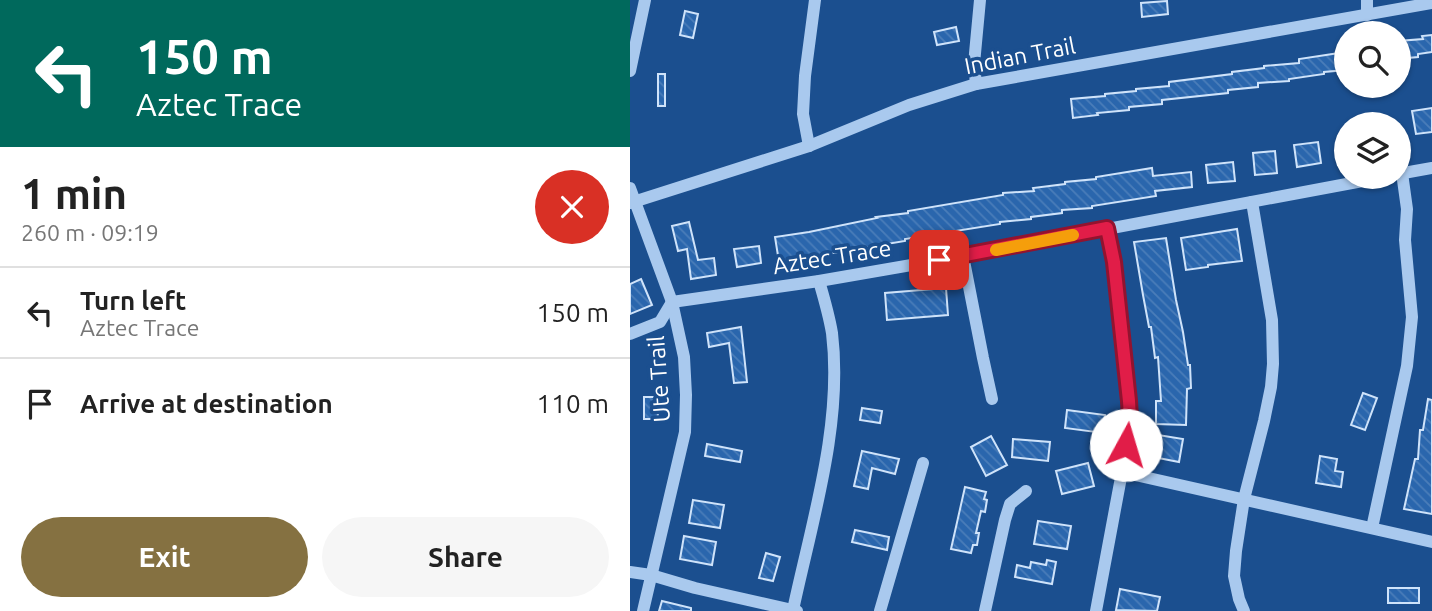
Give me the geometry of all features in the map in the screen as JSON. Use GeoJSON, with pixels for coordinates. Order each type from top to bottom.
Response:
{"type":"FeatureCollection","features":[{"type":"Feature","properties":{"kind":"street"},"geometry":{"type":"LineString","coordinates":[[630,71],[645,0]]}},
{"type":"Feature","properties":{"kind":"street"},"geometry":{"type":"LineString","coordinates":[[809,146],[803,114],[815,0]]}},
{"type":"Feature","properties":{"kind":"street"},"geometry":{"type":"LineString","coordinates":[[976,84],[974,64],[980,0]]}},
{"type":"Feature","properties":{"kind":"street"},"geometry":{"type":"LineString","coordinates":[[1367,0],[1367,15]]}},
{"type":"Feature","properties":{"kind":"street","name":"Indian Trail"},"geometry":{"type":"LineString","coordinates":[[632,203],[809,146],[909,105],[976,84],[1432,3]]}},
{"type":"Feature","properties":{"kind":"street"},"geometry":{"type":"LineString","coordinates":[[1411,172],[1432,168]]}},
{"type":"Feature","properties":{"kind":"street","name":"Aztec Trace"},"geometry":{"type":"LineString","coordinates":[[671,302],[819,281],[963,256],[1334,186]]}},
{"type":"Feature","properties":{"kind":"street","name":"Ute Trail"},"geometry":{"type":"LineString","coordinates":[[630,188],[636,224],[671,302],[684,357],[686,395],[685,432],[643,611]]}},
{"type":"Feature","properties":{"kind":"street"},"geometry":{"type":"LineString","coordinates":[[1372,528],[1407,366],[1412,317],[1405,240],[1407,209],[1403,189]]}},
{"type":"Feature","properties":{"kind":"street"},"geometry":{"type":"LineString","coordinates":[[1244,611],[1234,576],[1244,499],[1264,421],[1273,364],[1272,320],[1252,202]]}},
{"type":"Feature","properties":{"kind":"street"},"geometry":{"type":"LineString","coordinates":[[1096,611],[1130,418],[1114,262],[1107,228]]}},
{"type":"Feature","properties":{"kind":"street"},"geometry":{"type":"LineString","coordinates":[[963,256],[992,399]]}},
{"type":"Feature","properties":{"kind":"street"},"geometry":{"type":"LineString","coordinates":[[630,572],[795,610],[830,433],[834,360],[827,307],[819,281]]}},
{"type":"Feature","properties":{"kind":"street"},"geometry":{"type":"LineString","coordinates":[[630,334],[660,322],[671,302]]}},
{"type":"Feature","properties":{"kind":"street"},"geometry":{"type":"LineString","coordinates":[[880,611],[923,463]]}},
{"type":"Feature","properties":{"kind":"street"},"geometry":{"type":"LineString","coordinates":[[1122,472],[1432,542]]}},
{"type":"Feature","properties":{"kind":"street"},"geometry":{"type":"LineString","coordinates":[[985,611],[1010,504],[1026,491]]}},
{"type":"Feature","properties":{"kind":"building"},"geometry":{"type":"Polygon","coordinates":[[[1167,1],[1168,14],[1142,17],[1141,3],[1167,1]]]}},
{"type":"Feature","properties":{"kind":"building"},"geometry":{"type":"Polygon","coordinates":[[[685,11],[698,14],[693,38],[680,35],[685,11]]]}},
{"type":"Feature","properties":{"kind":"building"},"geometry":{"type":"Polygon","coordinates":[[[956,27],[959,41],[937,45],[934,32],[956,27]]]}},
{"type":"Feature","properties":{"kind":"building"},"geometry":{"type":"Polygon","coordinates":[[[1432,35],[1432,52],[1411,58],[1411,40],[1423,39],[1422,36],[1432,35]]]}},
{"type":"Feature","properties":{"kind":"building"},"geometry":{"type":"Polygon","coordinates":[[[1334,54],[1334,71],[1289,81],[1258,83],[1258,87],[1228,90],[1228,93],[1162,100],[1162,104],[1129,107],[1129,110],[1073,118],[1071,99],[1169,86],[1169,82],[1299,63],[1299,59],[1334,54]]]}},
{"type":"Feature","properties":{"kind":"building"},"geometry":{"type":"Polygon","coordinates":[[[658,74],[665,74],[665,106],[658,106],[658,74]]]}},
{"type":"Feature","properties":{"kind":"building"},"geometry":{"type":"Polygon","coordinates":[[[1432,108],[1432,132],[1416,134],[1412,111],[1432,108]]]}},
{"type":"Feature","properties":{"kind":"building"},"geometry":{"type":"Polygon","coordinates":[[[1318,142],[1321,163],[1297,167],[1294,145],[1318,142]]]}},
{"type":"Feature","properties":{"kind":"building"},"geometry":{"type":"Polygon","coordinates":[[[1275,151],[1277,173],[1255,175],[1253,153],[1275,151]]]}},
{"type":"Feature","properties":{"kind":"building"},"geometry":{"type":"Polygon","coordinates":[[[1233,162],[1235,181],[1208,183],[1206,165],[1233,162]]]}},
{"type":"Feature","properties":{"kind":"building"},"geometry":{"type":"Polygon","coordinates":[[[1152,168],[1153,176],[1191,172],[1192,187],[1155,191],[1156,196],[1092,208],[1062,210],[1062,213],[1031,219],[1000,222],[779,262],[775,237],[1003,193],[1034,191],[1033,188],[1152,168]]]}},
{"type":"Feature","properties":{"kind":"building"},"geometry":{"type":"Polygon","coordinates":[[[689,222],[698,260],[714,258],[716,275],[691,279],[687,249],[678,251],[672,226],[689,222]]]}},
{"type":"Feature","properties":{"kind":"building"},"geometry":{"type":"Polygon","coordinates":[[[1237,229],[1242,261],[1186,270],[1181,238],[1237,229]]]}},
{"type":"Feature","properties":{"kind":"building"},"geometry":{"type":"Polygon","coordinates":[[[1166,238],[1190,365],[1191,388],[1187,389],[1186,425],[1156,424],[1156,401],[1161,401],[1158,357],[1155,358],[1134,242],[1166,238]]]}},
{"type":"Feature","properties":{"kind":"building"},"geometry":{"type":"Polygon","coordinates":[[[759,246],[761,263],[737,267],[734,249],[759,246]]]}},
{"type":"Feature","properties":{"kind":"building"},"geometry":{"type":"Polygon","coordinates":[[[641,279],[652,305],[630,314],[630,284],[641,279]]]}},
{"type":"Feature","properties":{"kind":"building"},"geometry":{"type":"Polygon","coordinates":[[[946,288],[948,315],[887,320],[885,293],[946,288]]]}},
{"type":"Feature","properties":{"kind":"building"},"geometry":{"type":"Polygon","coordinates":[[[741,327],[747,382],[734,383],[729,343],[709,347],[707,333],[741,327]]]}},
{"type":"Feature","properties":{"kind":"building"},"geometry":{"type":"Polygon","coordinates":[[[1363,393],[1377,398],[1365,430],[1351,425],[1363,393]]]}},
{"type":"Feature","properties":{"kind":"building"},"geometry":{"type":"Polygon","coordinates":[[[644,397],[657,397],[658,419],[644,419],[644,397]]]}},
{"type":"Feature","properties":{"kind":"building"},"geometry":{"type":"Polygon","coordinates":[[[1428,399],[1432,400],[1432,514],[1404,509],[1415,459],[1418,459],[1420,430],[1423,430],[1428,399]]]}},
{"type":"Feature","properties":{"kind":"building"},"geometry":{"type":"Polygon","coordinates":[[[862,408],[882,411],[880,423],[860,420],[862,408]]]}},
{"type":"Feature","properties":{"kind":"building"},"geometry":{"type":"Polygon","coordinates":[[[1067,410],[1105,415],[1103,433],[1065,428],[1067,410]]]}},
{"type":"Feature","properties":{"kind":"building"},"geometry":{"type":"Polygon","coordinates":[[[1152,434],[1183,439],[1179,462],[1148,456],[1152,434]]]}},
{"type":"Feature","properties":{"kind":"building"},"geometry":{"type":"Polygon","coordinates":[[[991,436],[1007,465],[986,476],[971,447],[991,436]]]}},
{"type":"Feature","properties":{"kind":"building"},"geometry":{"type":"Polygon","coordinates":[[[1013,439],[1050,442],[1048,461],[1012,457],[1013,439]]]}},
{"type":"Feature","properties":{"kind":"building"},"geometry":{"type":"Polygon","coordinates":[[[707,444],[742,451],[740,462],[705,456],[707,444]]]}},
{"type":"Feature","properties":{"kind":"building"},"geometry":{"type":"Polygon","coordinates":[[[862,451],[899,459],[895,474],[872,468],[868,489],[854,486],[862,451]]]}},
{"type":"Feature","properties":{"kind":"building"},"geometry":{"type":"Polygon","coordinates":[[[1320,456],[1337,459],[1335,471],[1343,472],[1341,487],[1316,483],[1320,456]]]}},
{"type":"Feature","properties":{"kind":"building"},"geometry":{"type":"Polygon","coordinates":[[[1088,463],[1094,486],[1062,494],[1056,471],[1088,463]]]}},
{"type":"Feature","properties":{"kind":"building"},"geometry":{"type":"Polygon","coordinates":[[[965,487],[986,492],[984,499],[987,500],[985,512],[981,511],[976,533],[979,533],[977,545],[973,545],[971,553],[951,549],[965,487]]]}},
{"type":"Feature","properties":{"kind":"building"},"geometry":{"type":"Polygon","coordinates":[[[693,500],[724,505],[720,528],[689,523],[693,500]]]}},
{"type":"Feature","properties":{"kind":"building"},"geometry":{"type":"Polygon","coordinates":[[[1038,521],[1071,526],[1067,549],[1034,544],[1038,521]]]}},
{"type":"Feature","properties":{"kind":"building"},"geometry":{"type":"Polygon","coordinates":[[[855,530],[889,537],[887,550],[852,542],[855,530]]]}},
{"type":"Feature","properties":{"kind":"building"},"geometry":{"type":"Polygon","coordinates":[[[684,536],[716,542],[712,565],[680,559],[684,536]]]}},
{"type":"Feature","properties":{"kind":"building"},"geometry":{"type":"Polygon","coordinates":[[[766,553],[780,557],[773,581],[759,578],[766,553]]]}},
{"type":"Feature","properties":{"kind":"building"},"geometry":{"type":"Polygon","coordinates":[[[1047,560],[1056,562],[1052,584],[1015,577],[1017,565],[1030,568],[1031,562],[1046,565],[1047,560]]]}},
{"type":"Feature","properties":{"kind":"building"},"geometry":{"type":"Polygon","coordinates":[[[1388,588],[1419,588],[1419,603],[1388,603],[1388,588]]]}},
{"type":"Feature","properties":{"kind":"building"},"geometry":{"type":"Polygon","coordinates":[[[1120,589],[1160,597],[1157,611],[1116,610],[1120,589]]]}},
{"type":"Feature","properties":{"kind":"building"},"geometry":{"type":"Polygon","coordinates":[[[662,601],[691,608],[691,611],[659,611],[662,601]]]}},
{"type":"Feature","properties":{"kind":"slow traffic"},"geometry":{"type":"LineString","coordinates":[[996,250],[1073,235]]}},
{"type":"Feature","properties":{"kind":"route"},"geometry":{"type":"LineString","coordinates":[[939,260],[1107,228],[1114,262],[1129,401],[1130,418],[1126,445]]}}]}
